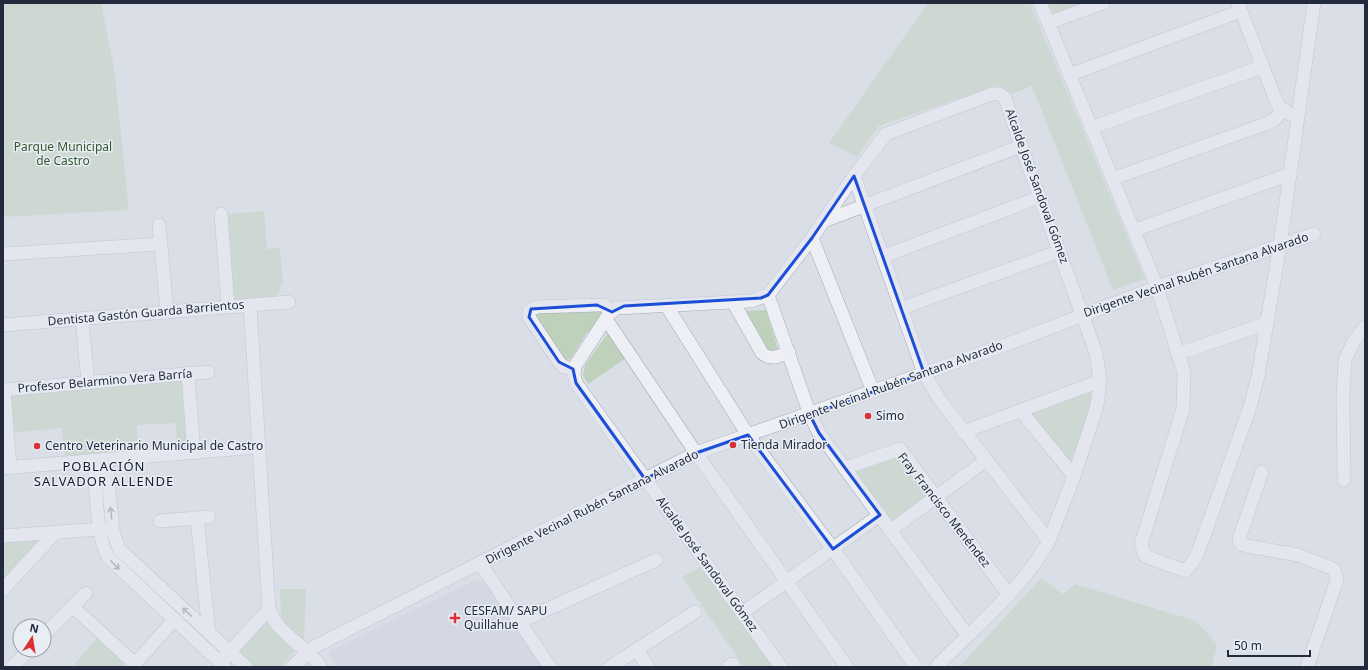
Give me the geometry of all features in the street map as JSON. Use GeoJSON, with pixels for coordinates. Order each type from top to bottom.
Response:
{"type":"FeatureCollection","features":[{"type":"Feature","properties":{"kind":"street"},"geometry":{"type":"LineString","coordinates":[[1040,3],[1090,128],[1135,230],[1157,287],[1184,373],[1183,409],[1142,544],[1145,556],[1185,571],[1196,558],[1250,407],[1258,376],[1280,245],[1314,3]]}},
{"type":"Feature","properties":{"kind":"street"},"geometry":{"type":"LineString","coordinates":[[1048,22],[1103,3]]}},
{"type":"Feature","properties":{"kind":"street"},"geometry":{"type":"LineString","coordinates":[[1069,75],[1240,7],[1275,98],[1283,110],[1297,117]]}},
{"type":"Feature","properties":{"kind":"street"},"geometry":{"type":"LineString","coordinates":[[1090,128],[1262,67]]}},
{"type":"Feature","properties":{"kind":"street","name":"Alcalde José Sandoval Gómez"},"geometry":{"type":"LineString","coordinates":[[768,294],[812,238],[854,176],[883,137],[890,132],[992,94],[1001,94],[1005,98],[1020,146],[1060,251],[1096,353],[1100,381],[1097,406],[1074,476],[1049,541],[1040,557],[1009,594],[936,667]]}},
{"type":"Feature","properties":{"kind":"street"},"geometry":{"type":"LineString","coordinates":[[1112,179],[1268,123],[1275,119],[1283,110]]}},
{"type":"Feature","properties":{"kind":"street"},"geometry":{"type":"LineString","coordinates":[[824,221],[1020,146]]}},
{"type":"Feature","properties":{"kind":"street"},"geometry":{"type":"LineString","coordinates":[[1135,230],[1290,174]]}},
{"type":"Feature","properties":{"kind":"street"},"geometry":{"type":"LineString","coordinates":[[854,176],[884,256],[924,373],[940,400],[963,432],[1049,541]]}},
{"type":"Feature","properties":{"kind":"street"},"geometry":{"type":"LineString","coordinates":[[884,256],[1040,197]]}},
{"type":"Feature","properties":{"kind":"street"},"geometry":{"type":"LineString","coordinates":[[221,214],[228,307]]}},
{"type":"Feature","properties":{"kind":"street"},"geometry":{"type":"LineString","coordinates":[[159,225],[167,312]]}},
{"type":"Feature","properties":{"kind":"street","name":"Dirigente Vecinal Rubén Santana Alvarado"},"geometry":{"type":"LineString","coordinates":[[292,667],[314,647],[696,453],[873,392],[1157,287],[1314,234]]}},
{"type":"Feature","properties":{"kind":"street"},"geometry":{"type":"LineString","coordinates":[[812,238],[873,392]]}},
{"type":"Feature","properties":{"kind":"street"},"geometry":{"type":"LineString","coordinates":[[3,254],[161,244]]}},
{"type":"Feature","properties":{"kind":"street"},"geometry":{"type":"LineString","coordinates":[[902,308],[1060,251]]}},
{"type":"Feature","properties":{"kind":"street"},"geometry":{"type":"LineString","coordinates":[[847,667],[696,453],[609,315],[608,307],[597,305],[536,307],[529,311],[530,317],[559,362],[574,370],[578,359],[609,315],[624,306],[751,301],[768,294],[810,414],[820,433],[967,635]]}},
{"type":"Feature","properties":{"kind":"street","name":"Dentista Gastón Guarda Barrientos"},"geometry":{"type":"LineString","coordinates":[[3,325],[290,302]]}},
{"type":"Feature","properties":{"kind":"street"},"geometry":{"type":"LineString","coordinates":[[733,302],[762,353],[766,356],[774,358],[788,352]]}},
{"type":"Feature","properties":{"kind":"street"},"geometry":{"type":"LineString","coordinates":[[666,304],[748,435],[916,667]]}},
{"type":"Feature","properties":{"kind":"street"},"geometry":{"type":"LineString","coordinates":[[250,305],[258,448],[270,609],[273,619],[279,627],[307,652],[321,667]]}},
{"type":"Feature","properties":{"kind":"street"},"geometry":{"type":"LineString","coordinates":[[82,319],[88,382]]}},
{"type":"Feature","properties":{"kind":"street"},"geometry":{"type":"LineString","coordinates":[[1178,354],[1267,323]]}},
{"type":"Feature","properties":{"kind":"street"},"geometry":{"type":"LineString","coordinates":[[1344,480],[1343,395],[1345,360],[1354,341],[1365,328]]}},
{"type":"Feature","properties":{"kind":"street","name":"Alcalde José Sandoval Gómez"},"geometry":{"type":"LineString","coordinates":[[574,370],[576,382],[644,479],[781,667]]}},
{"type":"Feature","properties":{"kind":"street","name":"Profesor Belarmino Vera Barría"},"geometry":{"type":"LineString","coordinates":[[3,390],[208,372]]}},
{"type":"Feature","properties":{"kind":"street"},"geometry":{"type":"LineString","coordinates":[[188,374],[194,453]]}},
{"type":"Feature","properties":{"kind":"street"},"geometry":{"type":"LineString","coordinates":[[963,432],[1100,381]]}},
{"type":"Feature","properties":{"kind":"street"},"geometry":{"type":"LineString","coordinates":[[3,390],[6,468],[258,448]]}},
{"type":"Feature","properties":{"kind":"street"},"geometry":{"type":"LineString","coordinates":[[1021,410],[1074,476]]}},
{"type":"Feature","properties":{"kind":"street","name":"Fray Francisco Menéndez"},"geometry":{"type":"LineString","coordinates":[[845,468],[900,449],[1009,594]]}},
{"type":"Feature","properties":{"kind":"street"},"geometry":{"type":"LineString","coordinates":[[100,460],[100,528],[104,549],[108,557],[220,665],[270,609]]}},
{"type":"Feature","properties":{"kind":"street"},"geometry":{"type":"LineString","coordinates":[[100,460],[114,540],[119,549],[246,667]]}},
{"type":"Feature","properties":{"kind":"street"},"geometry":{"type":"LineString","coordinates":[[891,530],[985,460]]}},
{"type":"Feature","properties":{"kind":"street"},"geometry":{"type":"LineString","coordinates":[[1262,472],[1239,539],[1241,544],[1298,555],[1334,569],[1336,574],[1337,580],[1307,667]]}},
{"type":"Feature","properties":{"kind":"street"},"geometry":{"type":"LineString","coordinates":[[742,613],[880,515]]}},
{"type":"Feature","properties":{"kind":"street"},"geometry":{"type":"LineString","coordinates":[[160,521],[203,518],[209,633]]}},
{"type":"Feature","properties":{"kind":"street"},"geometry":{"type":"LineString","coordinates":[[3,536],[100,528]]}},
{"type":"Feature","properties":{"kind":"street"},"geometry":{"type":"LineString","coordinates":[[3,589],[56,532]]}},
{"type":"Feature","properties":{"kind":"street"},"geometry":{"type":"LineString","coordinates":[[519,622],[656,560]]}},
{"type":"Feature","properties":{"kind":"street"},"geometry":{"type":"LineString","coordinates":[[480,563],[550,667]]}},
{"type":"Feature","properties":{"kind":"street"},"geometry":{"type":"LineString","coordinates":[[52,627],[86,593]]}},
{"type":"Feature","properties":{"kind":"street"},"geometry":{"type":"LineString","coordinates":[[72,606],[134,665],[174,620]]}},
{"type":"Feature","properties":{"kind":"street"},"geometry":{"type":"LineString","coordinates":[[610,667],[695,612]]}},
{"type":"Feature","properties":{"kind":"street"},"geometry":{"type":"LineString","coordinates":[[637,650],[648,667]]}},
{"type":"Feature","properties":{"kind":"street"},"geometry":{"type":"LineString","coordinates":[[12,667],[21,658]]}},
{"type":"Feature","properties":{"kind":"highlighted area"},"geometry":{"type":"Polygon","coordinates":[[[854,176],[924,373],[810,415],[819,433],[880,515],[833,549],[748,435],[696,453],[645,479],[576,383],[573,369],[559,362],[529,317],[531,309],[597,305],[612,312],[624,306],[761,298],[768,295],[812,238],[854,176]]]}},
{"type":"Feature","properties":{"kind":"shaded area","name":"CESFAM/ SAPU Quillahue"},"geometry":{"type":"Polygon","coordinates":[[[475,580],[490,585],[546,667],[337,667],[331,657],[330,651],[475,580]]]}},
{"type":"Feature","properties":{"kind":"green space","name":"Parque Municipal de Castro"},"geometry":{"type":"Polygon","coordinates":[[[3,3],[101,3],[114,68],[129,210],[3,217],[3,3]]]}},
{"type":"Feature","properties":{"kind":"green space"},"geometry":{"type":"Polygon","coordinates":[[[928,3],[1030,3],[1145,279],[1113,290],[1032,86],[1012,94],[998,85],[879,126],[857,157],[829,143],[928,3]]]}},
{"type":"Feature","properties":{"kind":"green space"},"geometry":{"type":"Polygon","coordinates":[[[1048,3],[1094,3],[1055,14],[1051,11],[1048,3]]]}},
{"type":"Feature","properties":{"kind":"green space"},"geometry":{"type":"Polygon","coordinates":[[[264,211],[267,249],[280,248],[283,283],[276,298],[230,304],[226,214],[264,211]]]}},
{"type":"Feature","properties":{"kind":"green space"},"geometry":{"type":"Polygon","coordinates":[[[766,310],[779,353],[767,352],[744,311],[766,310]]]}},
{"type":"Feature","properties":{"kind":"green space"},"geometry":{"type":"Polygon","coordinates":[[[539,311],[608,312],[586,334],[571,358],[566,361],[561,359],[535,316],[539,311]]]}},
{"type":"Feature","properties":{"kind":"green space"},"geometry":{"type":"Polygon","coordinates":[[[609,332],[626,358],[588,384],[583,375],[585,365],[609,332]]]}},
{"type":"Feature","properties":{"kind":"green space"},"geometry":{"type":"Polygon","coordinates":[[[185,377],[190,450],[177,451],[176,423],[137,425],[138,454],[65,459],[62,428],[10,433],[7,393],[185,377]]]}},
{"type":"Feature","properties":{"kind":"green space"},"geometry":{"type":"Polygon","coordinates":[[[1092,392],[1089,413],[1069,465],[1026,412],[1092,392]]]}},
{"type":"Feature","properties":{"kind":"green space"},"geometry":{"type":"Polygon","coordinates":[[[899,450],[935,496],[891,529],[846,468],[899,450]]]}},
{"type":"Feature","properties":{"kind":"green space"},"geometry":{"type":"Polygon","coordinates":[[[44,538],[3,582],[3,541],[44,538]]]}},
{"type":"Feature","properties":{"kind":"green space"},"geometry":{"type":"Polygon","coordinates":[[[700,567],[773,667],[744,667],[682,577],[700,567]]]}},
{"type":"Feature","properties":{"kind":"green space"},"geometry":{"type":"Polygon","coordinates":[[[1041,578],[1063,594],[1075,584],[1196,621],[1217,644],[1212,667],[959,667],[1041,578]]]}},
{"type":"Feature","properties":{"kind":"green space"},"geometry":{"type":"Polygon","coordinates":[[[280,589],[306,589],[304,642],[281,620],[280,589]]]}},
{"type":"Feature","properties":{"kind":"green space"},"geometry":{"type":"Polygon","coordinates":[[[266,619],[273,631],[295,651],[281,667],[253,667],[238,652],[266,619]]]}},
{"type":"Feature","properties":{"kind":"green space"},"geometry":{"type":"Polygon","coordinates":[[[98,637],[126,662],[122,667],[72,667],[98,637]]]}},
{"type":"Feature","properties":{"kind":"place","name":"Simo"},"geometry":{"type":"Point","coordinates":[868,416]}},
{"type":"Feature","properties":{"kind":"place","name":"Tienda Mirador"},"geometry":{"type":"Point","coordinates":[733,445]}},
{"type":"Feature","properties":{"kind":"place","name":"Centro Veterinario Municipal de Castro"},"geometry":{"type":"Point","coordinates":[37,446]}},
{"type":"Feature","properties":{"kind":"place","name":"CESFAM/ SAPU Quillahue"},"geometry":{"type":"Point","coordinates":[455,618]}},
{"type":"Feature","properties":{"kind":"district","name":"POBLACIÓN SALVADOR ALLENDE"},"geometry":{"type":"Point","coordinates":[104,474]}}]}
